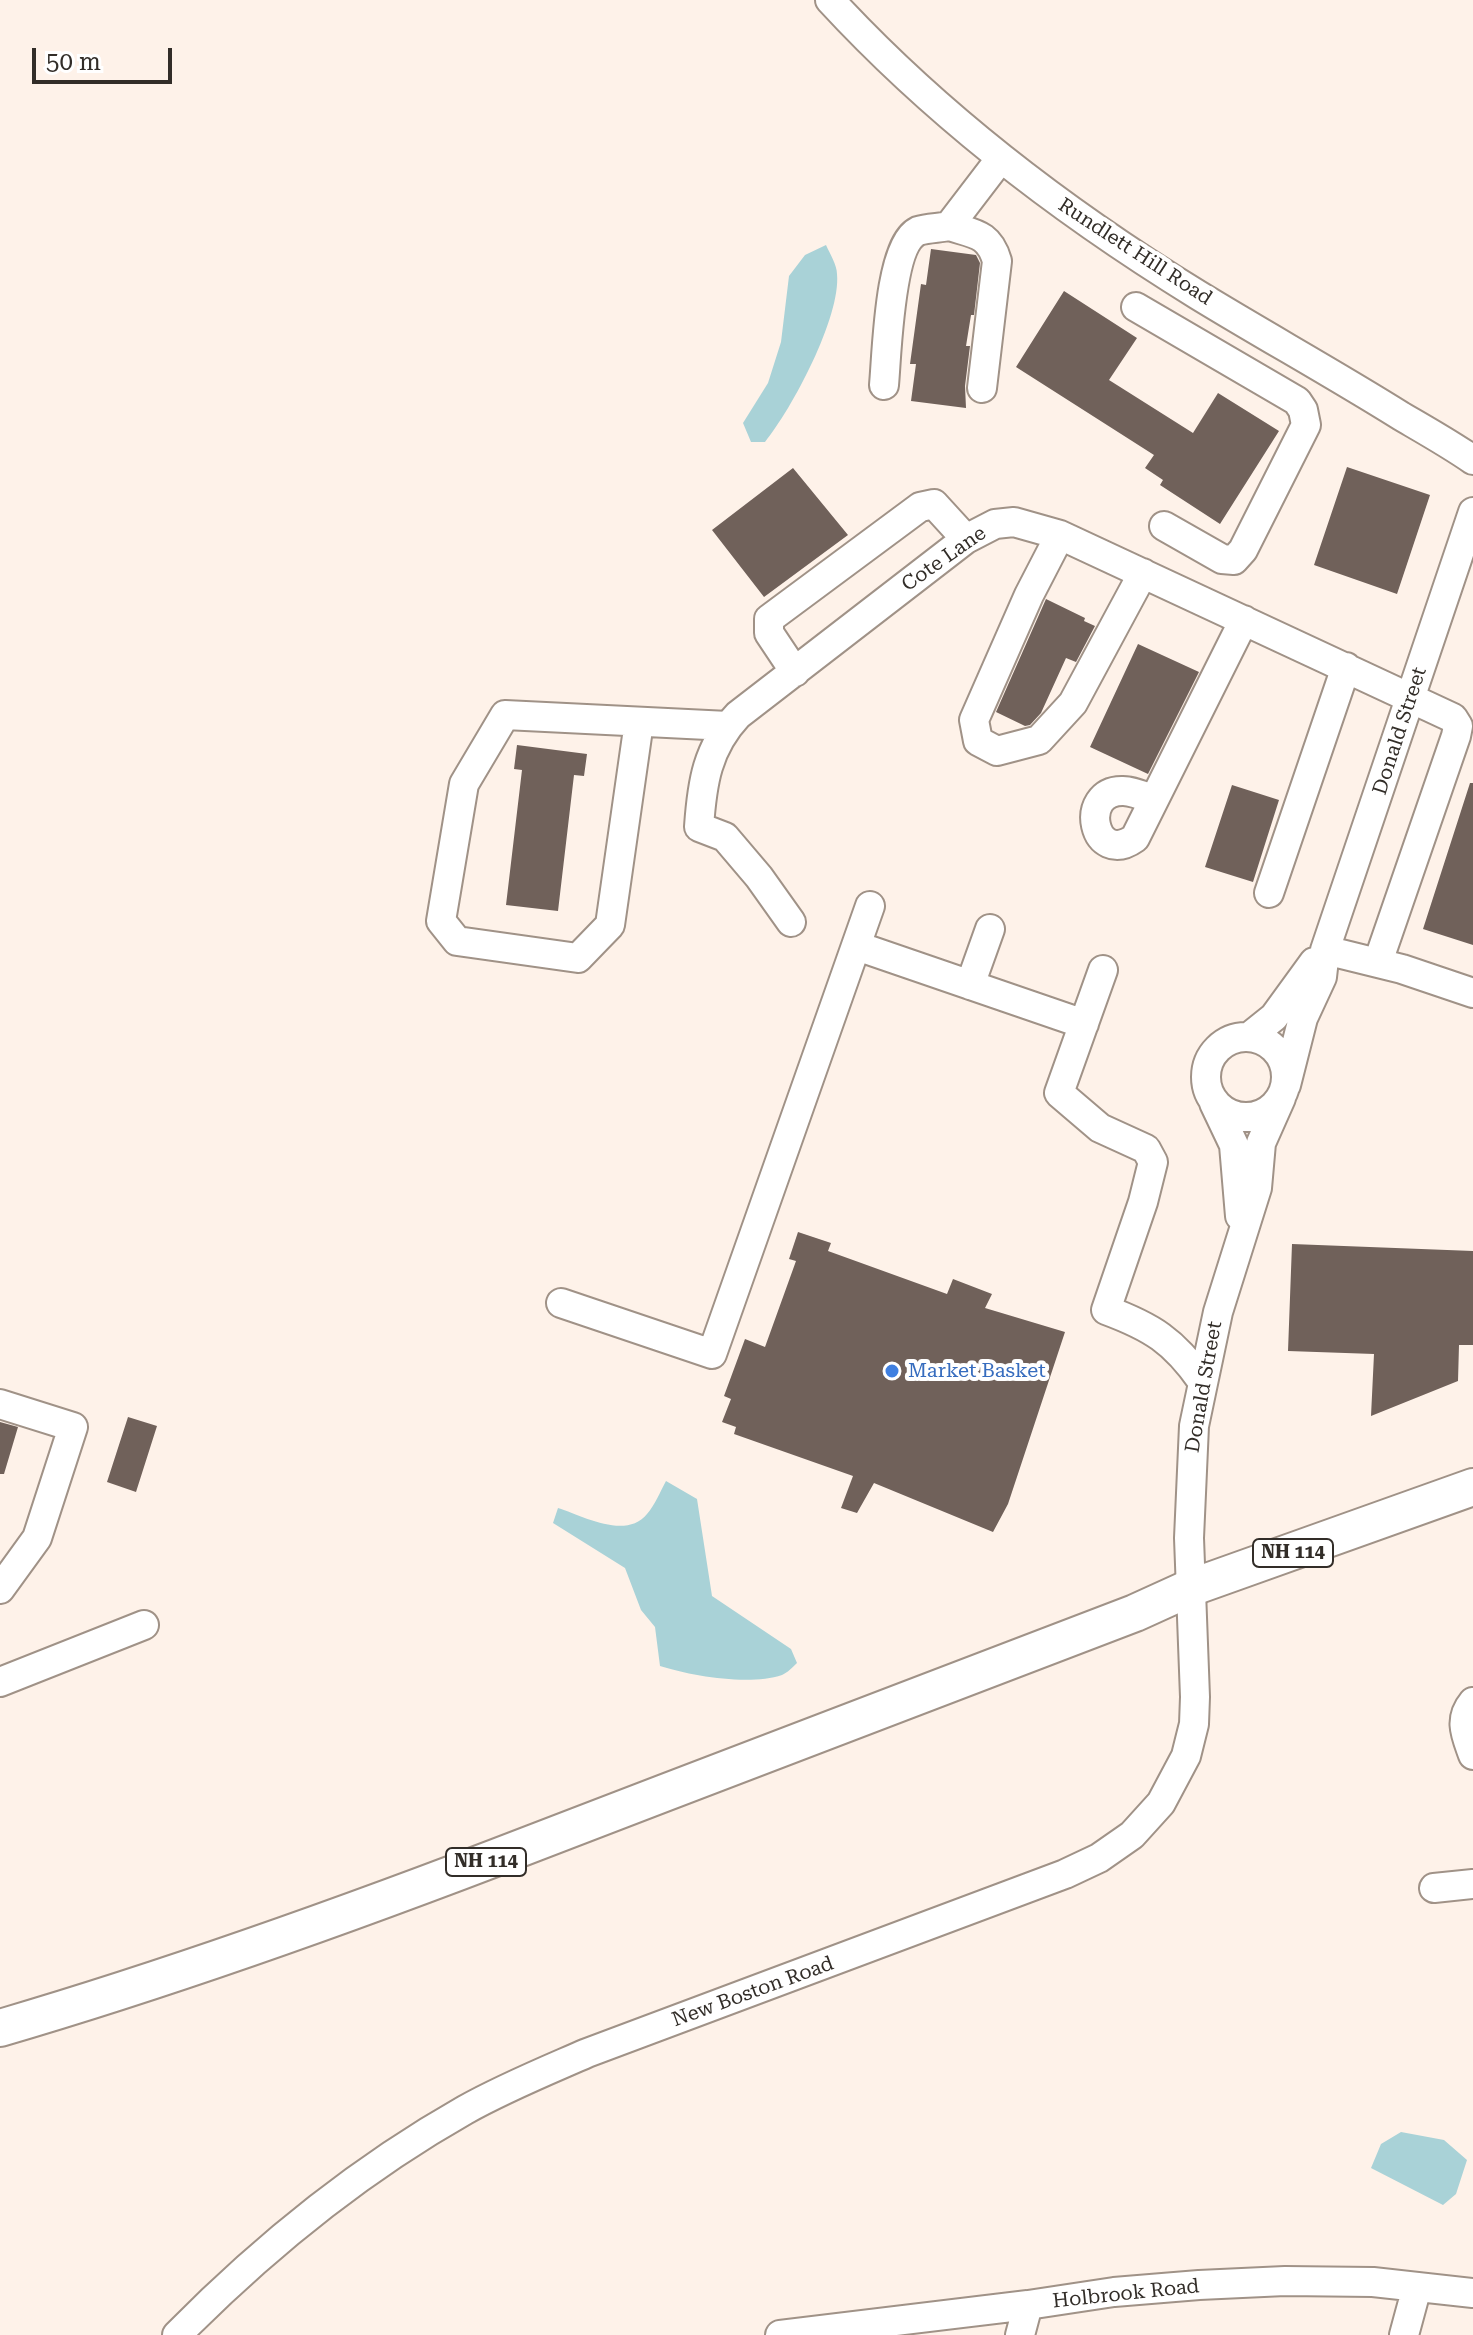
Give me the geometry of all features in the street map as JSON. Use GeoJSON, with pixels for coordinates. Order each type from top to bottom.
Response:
{"type":"FeatureCollection","features":[{"type":"Feature","properties":{"kind":"main road","name":"NH 114"},"geometry":{"type":"LineString","coordinates":[[0,2028],[227,1956],[476,1866],[1135,1613],[1190,1588],[1473,1487]]}},
{"type":"Feature","properties":{"kind":"street","name":"Rundlett Hill Road"},"geometry":{"type":"LineString","coordinates":[[830,0],[904,74],[1001,158],[1088,225],[1473,460]]}},
{"type":"Feature","properties":{"kind":"street"},"geometry":{"type":"LineString","coordinates":[[949,226],[1001,158]]}},
{"type":"Feature","properties":{"kind":"street"},"geometry":{"type":"LineString","coordinates":[[884,385],[897,264],[904,244],[918,232],[949,226],[982,236],[993,246],[997,261],[982,388]]}},
{"type":"Feature","properties":{"kind":"street"},"geometry":{"type":"LineString","coordinates":[[1164,526],[1222,559],[1234,560],[1243,550],[1306,425],[1303,410],[1297,401],[1147,314],[1181,284]]}},
{"type":"Feature","properties":{"kind":"street"},"geometry":{"type":"LineString","coordinates":[[1282,392],[1303,357]]}},
{"type":"Feature","properties":{"kind":"street"},"geometry":{"type":"LineString","coordinates":[[795,672],[769,633],[769,619],[920,507],[934,504],[966,539]]}},
{"type":"Feature","properties":{"kind":"street","name":"Donald Street"},"geometry":{"type":"LineString","coordinates":[[1190,1588],[1191,1455],[1202,1381],[1218,1312],[1257,1188],[1261,1143],[1284,1092],[1296,1039],[1322,977],[1325,950],[1473,512]]}},
{"type":"Feature","properties":{"kind":"street","name":"Cote Lane"},"geometry":{"type":"LineString","coordinates":[[791,922],[725,837],[699,827],[704,773],[718,740],[738,715],[966,539],[995,524],[1014,522],[1060,535],[1453,718],[1458,726],[1378,962]]}},
{"type":"Feature","properties":{"kind":"street"},"geometry":{"type":"LineString","coordinates":[[1060,535],[1029,595],[974,720],[978,741],[997,751],[1039,740],[1073,703],[1143,573]]}},
{"type":"Feature","properties":{"kind":"street"},"geometry":{"type":"LineString","coordinates":[[1154,800],[1244,620]]}},
{"type":"Feature","properties":{"kind":"street"},"geometry":{"type":"LineString","coordinates":[[1269,893],[1346,667]]}},
{"type":"Feature","properties":{"kind":"street"},"geometry":{"type":"LineString","coordinates":[[639,722],[610,925],[578,958],[457,941],[441,921],[464,784],[505,715],[728,726]]}},
{"type":"Feature","properties":{"kind":"street"},"geometry":{"type":"LineString","coordinates":[[561,1303],[712,1354],[870,906]]}},
{"type":"Feature","properties":{"kind":"street"},"geometry":{"type":"LineString","coordinates":[[970,985],[990,929]]}},
{"type":"Feature","properties":{"kind":"street"},"geometry":{"type":"LineString","coordinates":[[857,946],[1084,1024]]}},
{"type":"Feature","properties":{"kind":"street"},"geometry":{"type":"LineString","coordinates":[[1325,950],[1378,962],[1473,993]]}},
{"type":"Feature","properties":{"kind":"street","name":"Donald Street"},"geometry":{"type":"LineString","coordinates":[[1240,1237],[1234,1145],[1207,1088],[1209,1062],[1215,1051],[1226,1042],[1249,1037],[1274,1017],[1306,970],[1325,950]]}},
{"type":"Feature","properties":{"kind":"street"},"geometry":{"type":"LineString","coordinates":[[1103,970],[1059,1093],[1100,1128],[1146,1149],[1153,1162],[1143,1202],[1106,1310],[1157,1332],[1182,1353],[1202,1381]]}},
{"type":"Feature","properties":{"kind":"street"},"geometry":{"type":"LineString","coordinates":[[1213,1100],[1222,1110],[1248,1118],[1272,1108],[1284,1092],[1287,1072],[1275,1048],[1264,1040],[1249,1037]]}},
{"type":"Feature","properties":{"kind":"street"},"geometry":{"type":"LineString","coordinates":[[0,1404],[73,1427],[37,1538],[0,1589]]}},
{"type":"Feature","properties":{"kind":"street","name":"New Boston Road"},"geometry":{"type":"LineString","coordinates":[[177,2335],[225,2288],[301,2223],[412,2142],[467,2109],[587,2053],[1050,1880],[1099,1858],[1132,1835],[1161,1803],[1175,1781],[1191,1735],[1195,1697],[1190,1588]]}},
{"type":"Feature","properties":{"kind":"street"},"geometry":{"type":"LineString","coordinates":[[0,1682],[144,1625]]}},
{"type":"Feature","properties":{"kind":"street"},"geometry":{"type":"LineString","coordinates":[[1473,1702],[1465,1712],[1463,1723],[1473,1755]]}},
{"type":"Feature","properties":{"kind":"street"},"geometry":{"type":"LineString","coordinates":[[1434,1888],[1473,1884]]}},
{"type":"Feature","properties":{"kind":"street","name":"Holbrook Road"},"geometry":{"type":"LineString","coordinates":[[780,2335],[1114,2292],[1199,2285],[1285,2281],[1373,2282],[1473,2293]]}},
{"type":"Feature","properties":{"kind":"street"},"geometry":{"type":"LineString","coordinates":[[1404,2335],[1417,2287]]}},
{"type":"Feature","properties":{"kind":"street"},"geometry":{"type":"LineString","coordinates":[[1020,2335],[1028,2305]]}},
{"type":"Feature","properties":{"kind":"water"},"geometry":{"type":"Polygon","coordinates":[[[826,245],[837,274],[836,292],[823,337],[801,386],[776,427],[765,442],[751,442],[743,423],[768,383],[781,342],[789,276],[805,255],[826,245]]]}},
{"type":"Feature","properties":{"kind":"water"},"geometry":{"type":"Polygon","coordinates":[[[666,1481],[697,1499],[712,1596],[791,1649],[797,1663],[784,1674],[737,1680],[660,1666],[655,1627],[641,1610],[625,1568],[553,1523],[558,1508],[604,1524],[616,1526],[638,1522],[655,1503],[666,1481]]]}},
{"type":"Feature","properties":{"kind":"water"},"geometry":{"type":"Polygon","coordinates":[[[1401,2132],[1444,2140],[1467,2160],[1456,2194],[1443,2205],[1371,2168],[1381,2144],[1401,2132]]]}},
{"type":"Feature","properties":{"kind":"building"},"geometry":{"type":"Polygon","coordinates":[[[931,249],[976,255],[980,263],[974,315],[971,315],[966,346],[970,346],[965,386],[966,408],[911,401],[916,364],[910,364],[921,284],[926,285],[931,249]]]}},
{"type":"Feature","properties":{"kind":"building"},"geometry":{"type":"Polygon","coordinates":[[[1064,291],[1137,338],[1109,380],[1193,433],[1218,393],[1279,431],[1220,524],[1160,485],[1163,480],[1145,468],[1154,455],[1016,367],[1064,291]]]}},
{"type":"Feature","properties":{"kind":"building"},"geometry":{"type":"Polygon","coordinates":[[[1347,467],[1430,495],[1397,594],[1314,565],[1347,467]]]}},
{"type":"Feature","properties":{"kind":"building"},"geometry":{"type":"Polygon","coordinates":[[[793,468],[848,535],[764,597],[712,530],[793,468]]]}},
{"type":"Feature","properties":{"kind":"building"},"geometry":{"type":"Polygon","coordinates":[[[1046,599],[1095,626],[1076,662],[1066,658],[1041,713],[1025,726],[996,712],[1046,599]]]}},
{"type":"Feature","properties":{"kind":"building"},"geometry":{"type":"Polygon","coordinates":[[[1138,644],[1199,672],[1148,774],[1090,747],[1138,644]]]}},
{"type":"Feature","properties":{"kind":"building"},"geometry":{"type":"Polygon","coordinates":[[[517,745],[587,754],[584,776],[574,775],[558,911],[506,905],[522,770],[514,769],[517,745]]]}},
{"type":"Feature","properties":{"kind":"building"},"geometry":{"type":"Polygon","coordinates":[[[1470,783],[1473,783],[1473,945],[1423,929],[1470,783]]]}},
{"type":"Feature","properties":{"kind":"building"},"geometry":{"type":"Polygon","coordinates":[[[1232,785],[1279,800],[1253,882],[1205,867],[1232,785]]]}},
{"type":"Feature","properties":{"kind":"building","name":"Market Basket"},"geometry":{"type":"Polygon","coordinates":[[[798,1232],[831,1243],[828,1251],[947,1294],[953,1279],[992,1294],[985,1308],[1065,1332],[1008,1504],[993,1532],[874,1483],[857,1513],[841,1508],[853,1476],[734,1434],[736,1427],[722,1422],[731,1399],[724,1396],[745,1339],[765,1347],[796,1261],[789,1259],[798,1232]]]}},
{"type":"Feature","properties":{"kind":"building"},"geometry":{"type":"Polygon","coordinates":[[[1292,1244],[1473,1251],[1473,1345],[1459,1345],[1458,1381],[1371,1416],[1374,1354],[1288,1351],[1292,1244]]]}},
{"type":"Feature","properties":{"kind":"building"},"geometry":{"type":"Polygon","coordinates":[[[128,1417],[157,1426],[136,1492],[107,1482],[128,1417]]]}},
{"type":"Feature","properties":{"kind":"building"},"geometry":{"type":"Polygon","coordinates":[[[0,1422],[18,1427],[4,1474],[0,1474],[0,1422]]]}},
{"type":"Feature","properties":{"kind":"place","name":"Market Basket"},"geometry":{"type":"Point","coordinates":[892,1371]}}]}
